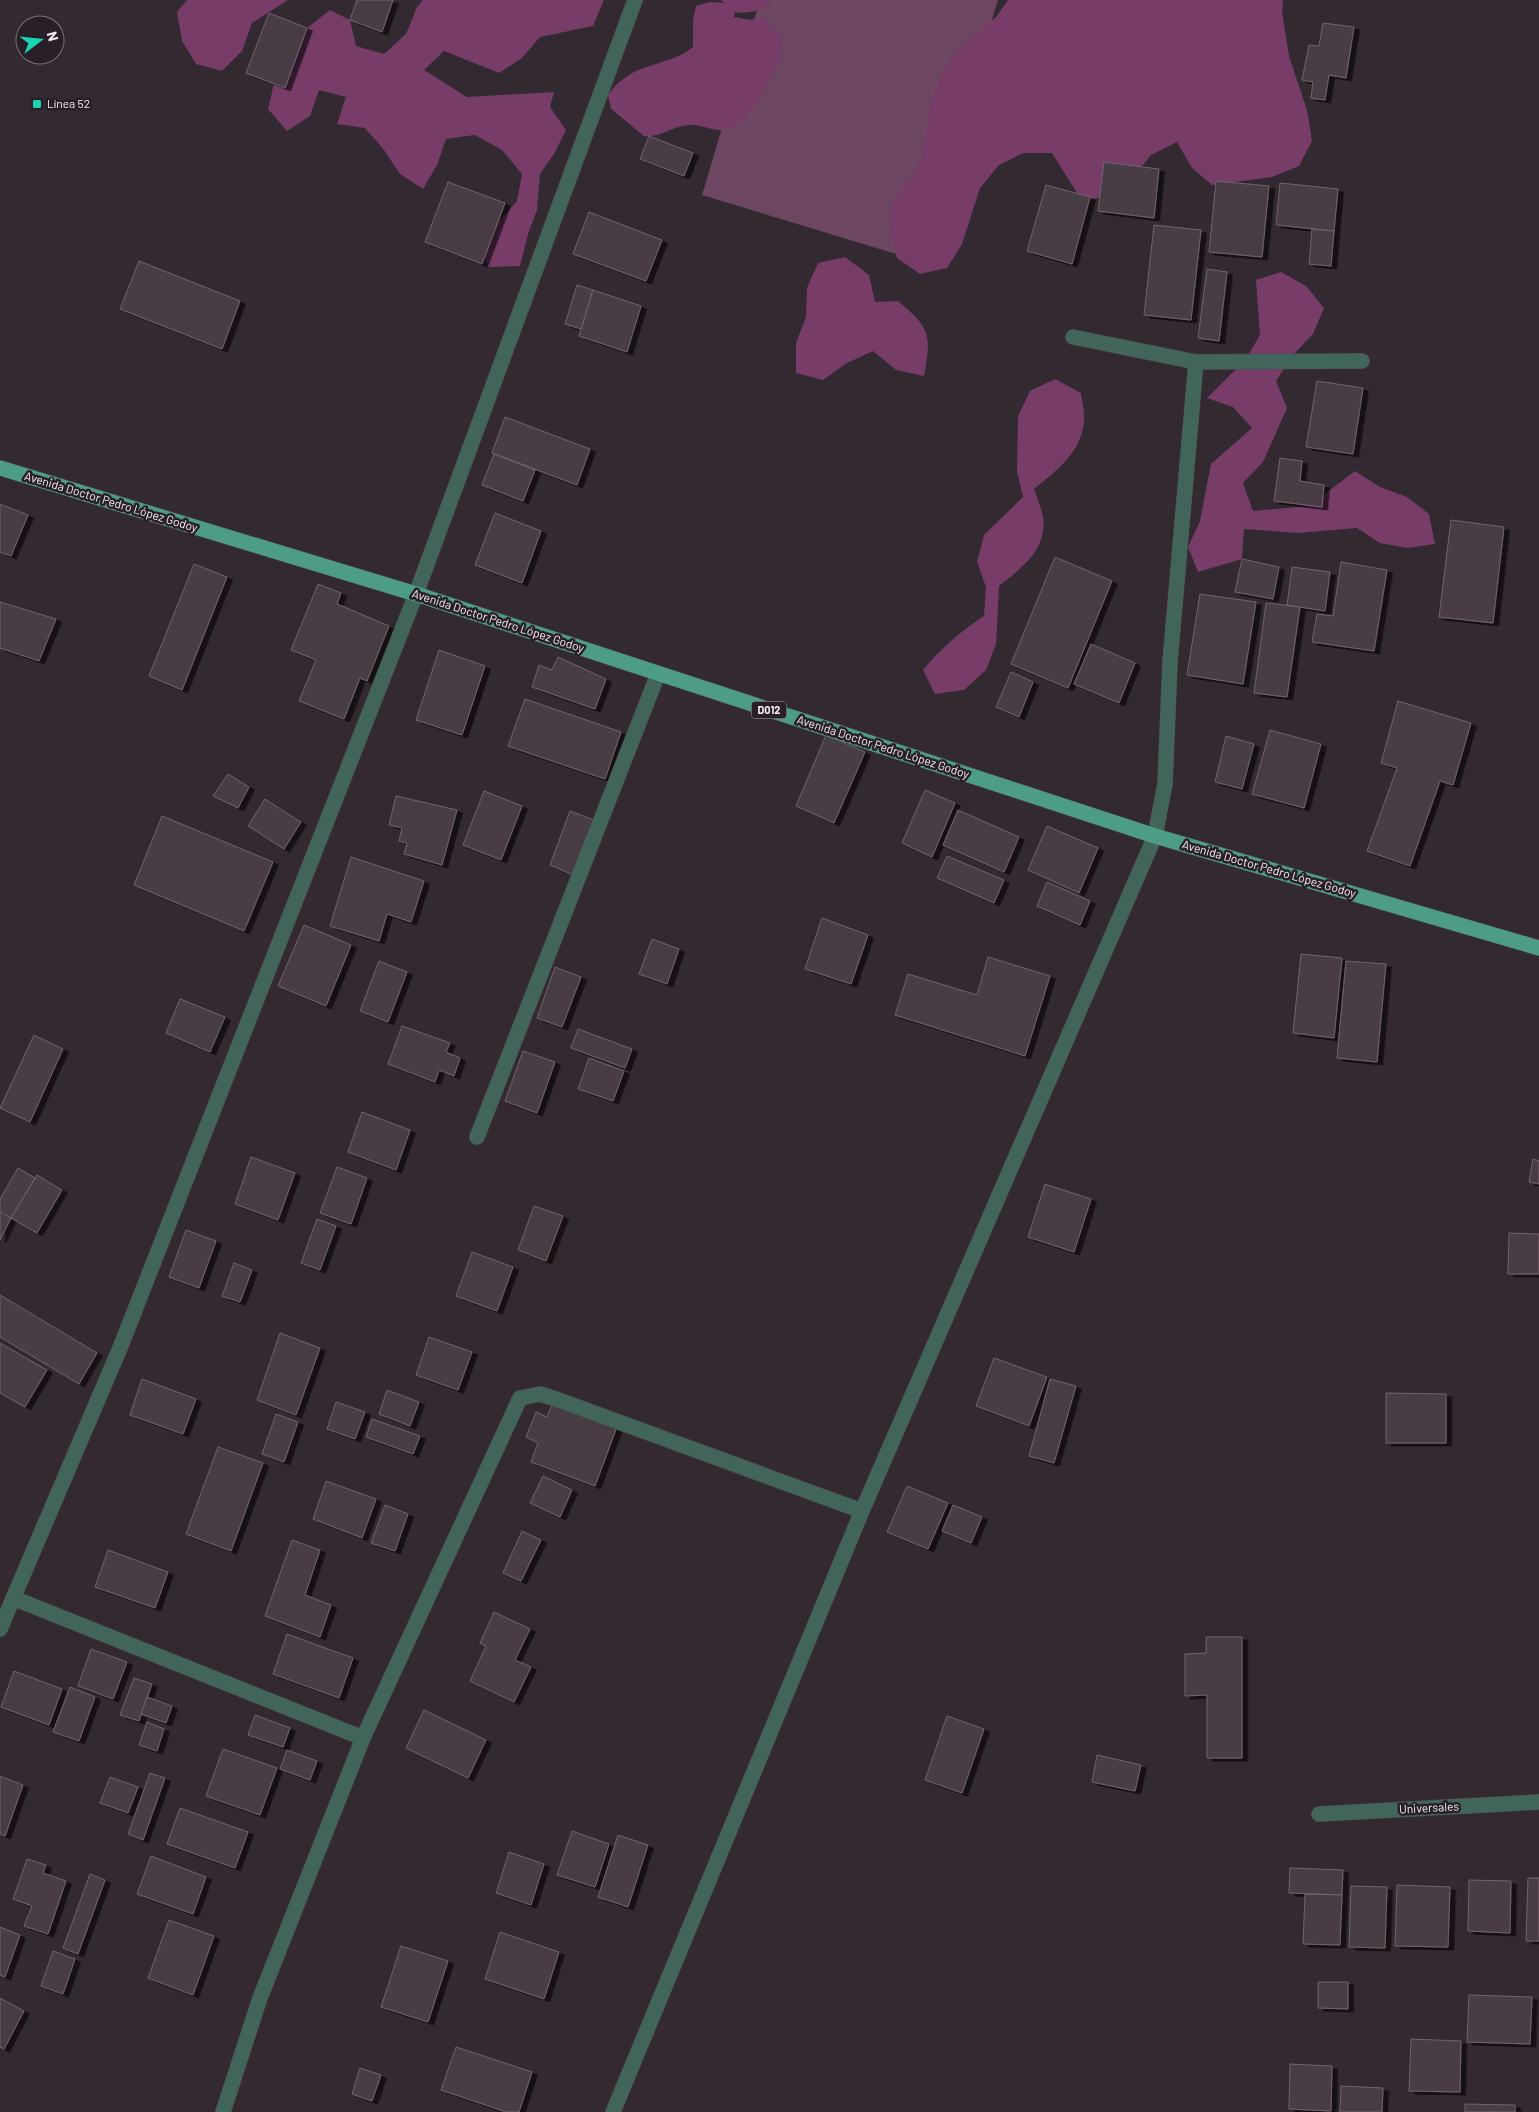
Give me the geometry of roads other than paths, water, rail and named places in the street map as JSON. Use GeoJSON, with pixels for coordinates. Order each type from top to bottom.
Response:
{"type":"FeatureCollection","features":[{"type":"Feature","properties":{"kind":"main road","name":"Avenida Doctor Pedro López Godoy"},"geometry":{"type":"LineString","coordinates":[[0,468],[416,594],[1155,836],[1539,948]]}},
{"type":"Feature","properties":{"kind":"street"},"geometry":{"type":"LineString","coordinates":[[0,1629],[120,1348],[416,594],[635,0]]}},
{"type":"Feature","properties":{"kind":"street"},"geometry":{"type":"LineString","coordinates":[[1073,337],[1196,362],[1362,360]]}},
{"type":"Feature","properties":{"kind":"street"},"geometry":{"type":"LineString","coordinates":[[613,2112],[862,1511],[1155,836],[1165,784],[1170,662],[1196,362]]}},
{"type":"Feature","properties":{"kind":"street"},"geometry":{"type":"LineString","coordinates":[[476,1137],[658,674]]}},
{"type":"Feature","properties":{"kind":"street"},"geometry":{"type":"LineString","coordinates":[[223,2112],[260,1998],[363,1738],[520,1398],[540,1394],[862,1511]]}},
{"type":"Feature","properties":{"kind":"street"},"geometry":{"type":"LineString","coordinates":[[13,1598],[363,1738]]}},
{"type":"Feature","properties":{"kind":"street","name":"Universales"},"geometry":{"type":"LineString","coordinates":[[1319,1814],[1539,1802]]}},
{"type":"Feature","properties":{"kind":"place","name":"Línea 52"},"geometry":{"type":"Point","coordinates":[37,104]}}]}
